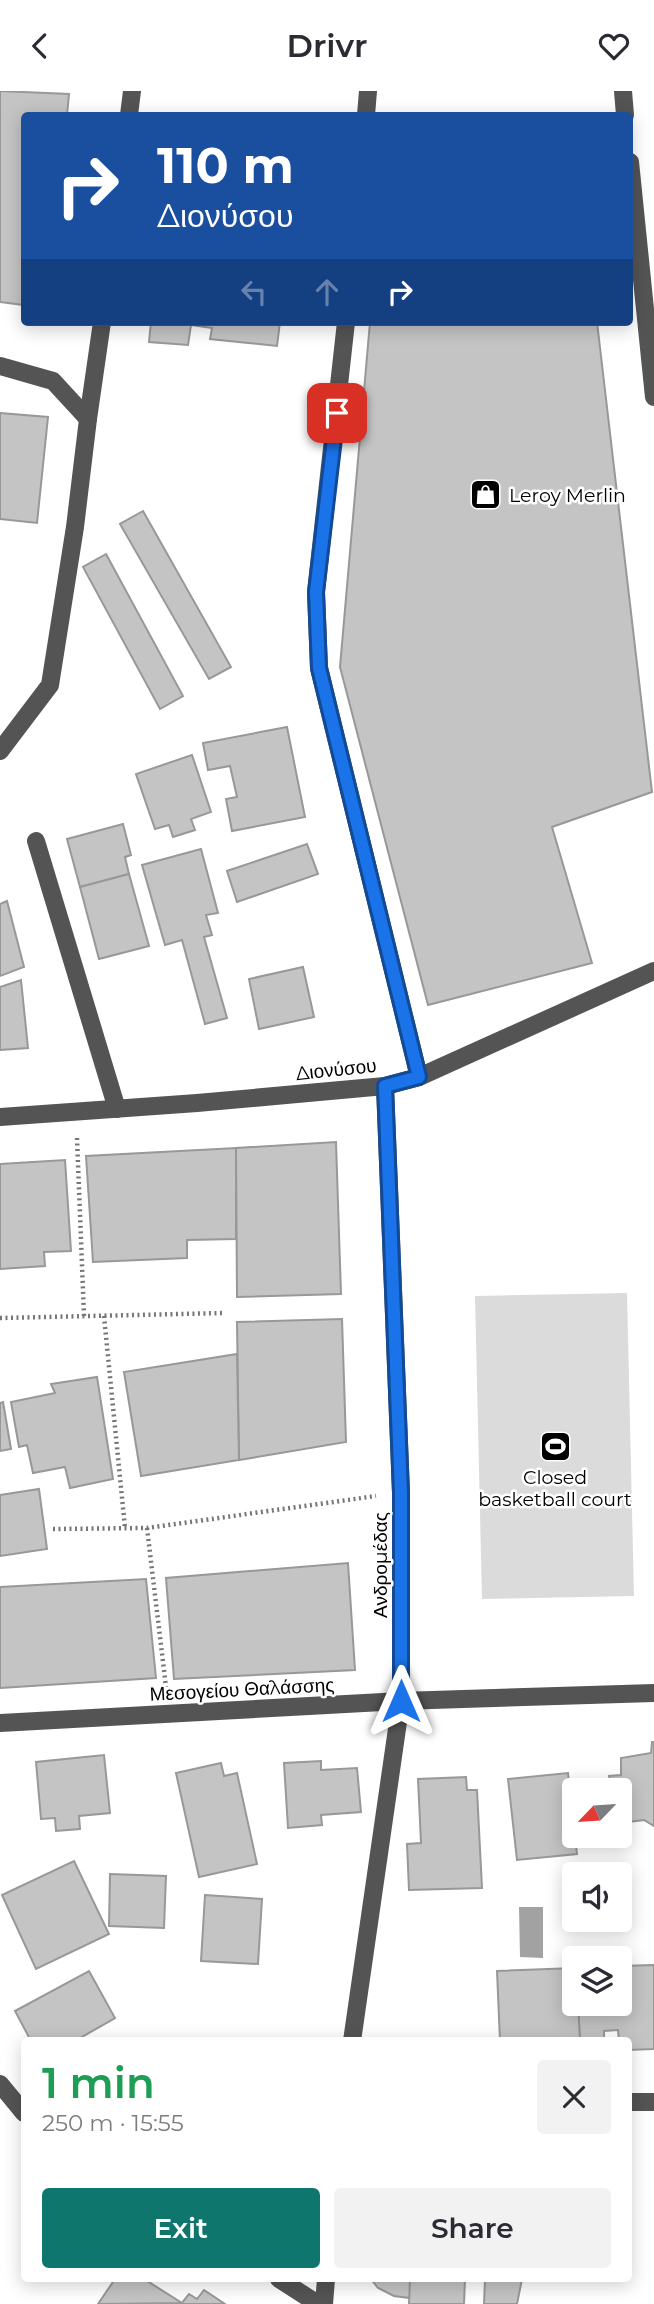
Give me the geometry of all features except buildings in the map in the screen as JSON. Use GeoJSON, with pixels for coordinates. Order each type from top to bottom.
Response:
{"type":"FeatureCollection","features":[{"type":"Feature","properties":{"kind":"street"},"geometry":{"type":"LineString","coordinates":[[129,112],[132,91]]}},
{"type":"Feature","properties":{"kind":"street"},"geometry":{"type":"LineString","coordinates":[[366,112],[368,91]]}},
{"type":"Feature","properties":{"kind":"street"},"geometry":{"type":"LineString","coordinates":[[623,91],[625,112]]}},
{"type":"Feature","properties":{"kind":"street"},"geometry":{"type":"LineString","coordinates":[[633,191],[654,397]]}},
{"type":"Feature","properties":{"kind":"street"},"geometry":{"type":"LineString","coordinates":[[0,751],[50,685],[75,527],[101,326]]}},
{"type":"Feature","properties":{"kind":"street"},"geometry":{"type":"LineString","coordinates":[[346,326],[316,592],[319,668],[419,1077]]}},
{"type":"Feature","properties":{"kind":"street"},"geometry":{"type":"LineString","coordinates":[[0,366],[53,381],[88,419]]}},
{"type":"Feature","properties":{"kind":"street"},"geometry":{"type":"LineString","coordinates":[[36,841],[117,1109]]}},
{"type":"Feature","properties":{"kind":"street","name":"Διονύσου"},"geometry":{"type":"LineString","coordinates":[[0,1117],[385,1086],[419,1077],[654,971]]}},
{"type":"Feature","properties":{"kind":"street","name":"Ανδρομέδας"},"geometry":{"type":"LineString","coordinates":[[353,2037],[401,1701],[401,1493],[385,1086]]}},
{"type":"Feature","properties":{"kind":"street","name":"Μεσογείου Θαλάσσης"},"geometry":{"type":"LineString","coordinates":[[0,1723],[401,1701],[654,1693]]}},
{"type":"Feature","properties":{"kind":"street"},"geometry":{"type":"LineString","coordinates":[[0,2084],[21,2109]]}},
{"type":"Feature","properties":{"kind":"street"},"geometry":{"type":"LineString","coordinates":[[632,2102],[654,2102]]}},
{"type":"Feature","properties":{"kind":"street"},"geometry":{"type":"LineString","coordinates":[[284,2282],[318,2304]]}},
{"type":"Feature","properties":{"kind":"street"},"geometry":{"type":"LineString","coordinates":[[324,2304],[326,2282]]}},
{"type":"Feature","properties":{"kind":"path"},"geometry":{"type":"LineString","coordinates":[[76,1111],[83,1316]]}},
{"type":"Feature","properties":{"kind":"path"},"geometry":{"type":"LineString","coordinates":[[0,1318],[224,1313]]}},
{"type":"Feature","properties":{"kind":"path"},"geometry":{"type":"LineString","coordinates":[[104,1316],[125,1528]]}},
{"type":"Feature","properties":{"kind":"path"},"geometry":{"type":"LineString","coordinates":[[53,1529],[147,1528],[401,1493]]}},
{"type":"Feature","properties":{"kind":"path"},"geometry":{"type":"LineString","coordinates":[[147,1528],[169,1714]]}},
{"type":"Feature","properties":{"kind":"shaded area","name":"Closed basketball court"},"geometry":{"type":"Polygon","coordinates":[[[627,1293],[634,1596],[482,1599],[475,1296],[627,1293]]]}},
{"type":"Feature","properties":{"kind":"shaded area"},"geometry":{"type":"Polygon","coordinates":[[[519,1907],[543,1907],[543,1958],[520,1957],[519,1907]]]}},
{"type":"Feature","properties":{"kind":"place","name":"Leroy Merlin"},"geometry":{"type":"Point","coordinates":[486,495]}},
{"type":"Feature","properties":{"kind":"place","name":"Closed basketball court"},"geometry":{"type":"Point","coordinates":[555,1446]}},
{"type":"Feature","properties":{"kind":"route"},"geometry":{"type":"LineString","coordinates":[[337,413],[316,592],[319,668],[419,1077],[385,1086],[401,1493],[401,1701]]}}]}
